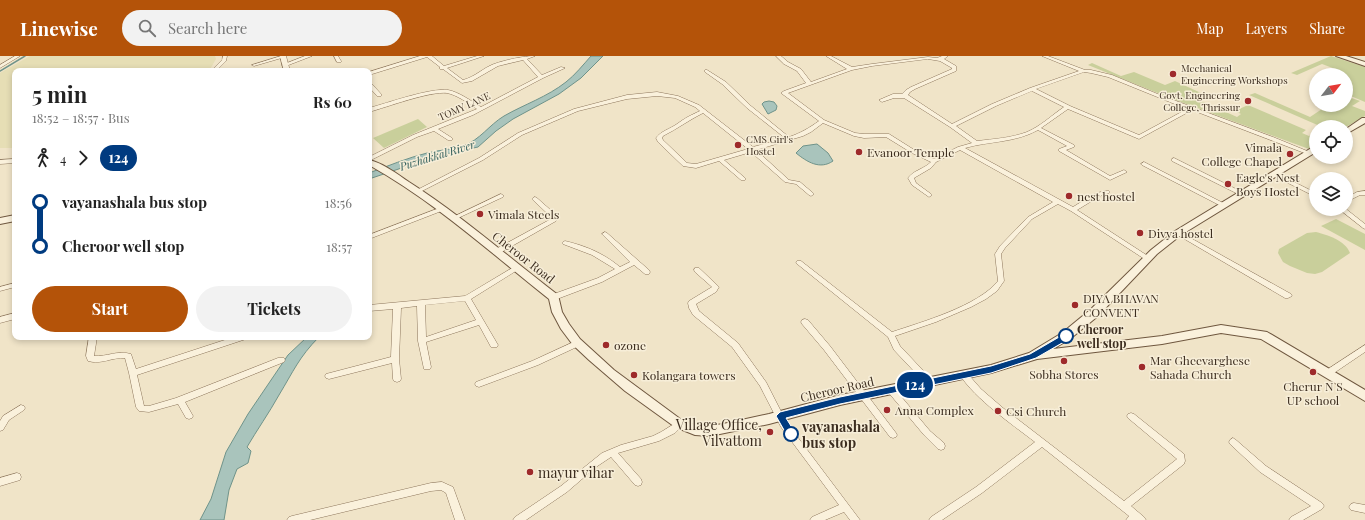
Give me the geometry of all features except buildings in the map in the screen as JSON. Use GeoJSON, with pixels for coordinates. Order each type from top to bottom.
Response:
{"type":"FeatureCollection","features":[{"type":"Feature","properties":{"kind":"main road"},"geometry":{"type":"LineString","coordinates":[[1339,56],[1365,64]]}},
{"type":"Feature","properties":{"kind":"main road"},"geometry":{"type":"LineString","coordinates":[[1353,128],[1364,121]]}},
{"type":"Feature","properties":{"kind":"main road","name":"Cheroor Road"},"geometry":{"type":"LineString","coordinates":[[372,163],[418,191],[454,218],[516,269],[554,297],[557,312],[568,332],[592,358],[679,424],[695,430],[710,431],[780,416],[863,395],[991,370],[1033,356],[1066,336],[1094,313],[1148,258],[1178,233],[1309,153]]}},
{"type":"Feature","properties":{"kind":"main road"},"geometry":{"type":"LineString","coordinates":[[0,221],[12,219]]}},
{"type":"Feature","properties":{"kind":"main road"},"geometry":{"type":"LineString","coordinates":[[1033,356],[1162,340],[1221,329],[1263,335],[1365,396]]}},
{"type":"Feature","properties":{"kind":"street"},"geometry":{"type":"LineString","coordinates":[[0,67],[18,56]]}},
{"type":"Feature","properties":{"kind":"street"},"geometry":{"type":"LineString","coordinates":[[216,68],[226,56]]}},
{"type":"Feature","properties":{"kind":"street"},"geometry":{"type":"LineString","coordinates":[[254,65],[283,56],[286,68],[310,56]]}},
{"type":"Feature","properties":{"kind":"street"},"geometry":{"type":"LineString","coordinates":[[336,56],[339,61]]}},
{"type":"Feature","properties":{"kind":"street"},"geometry":{"type":"LineString","coordinates":[[372,73],[425,56]]}},
{"type":"Feature","properties":{"kind":"street"},"geometry":{"type":"LineString","coordinates":[[430,56],[442,68],[462,82],[470,80],[496,65],[532,56]]}},
{"type":"Feature","properties":{"kind":"street"},"geometry":{"type":"LineString","coordinates":[[442,68],[482,56]]}},
{"type":"Feature","properties":{"kind":"street"},"geometry":{"type":"LineString","coordinates":[[778,56],[786,63],[800,70],[809,83]]}},
{"type":"Feature","properties":{"kind":"street"},"geometry":{"type":"LineString","coordinates":[[828,56],[851,69]]}},
{"type":"Feature","properties":{"kind":"street"},"geometry":{"type":"LineString","coordinates":[[940,59],[946,56]]}},
{"type":"Feature","properties":{"kind":"street"},"geometry":{"type":"LineString","coordinates":[[1044,56],[1084,71],[1098,72],[1133,87],[1309,150]]}},
{"type":"Feature","properties":{"kind":"street"},"geometry":{"type":"LineString","coordinates":[[905,96],[906,91],[939,78],[954,70],[954,67],[940,59],[926,57],[872,65],[851,69],[784,93],[822,121],[854,134],[864,136],[887,135],[914,152],[934,160]]}},
{"type":"Feature","properties":{"kind":"street"},"geometry":{"type":"LineString","coordinates":[[524,58],[541,77]]}},
{"type":"Feature","properties":{"kind":"street","name":"TOMY LANE"},"geometry":{"type":"LineString","coordinates":[[372,161],[415,136],[481,109],[541,77],[563,68]]}},
{"type":"Feature","properties":{"kind":"street"},"geometry":{"type":"LineString","coordinates":[[952,126],[994,105],[1032,89],[1084,71]]}},
{"type":"Feature","properties":{"kind":"street"},"geometry":{"type":"LineString","coordinates":[[707,72],[724,83],[749,107],[789,139]]}},
{"type":"Feature","properties":{"kind":"street"},"geometry":{"type":"LineString","coordinates":[[372,87],[379,95]]}},
{"type":"Feature","properties":{"kind":"street"},"geometry":{"type":"LineString","coordinates":[[1032,89],[1068,107],[1139,137],[1192,108]]}},
{"type":"Feature","properties":{"kind":"street"},"geometry":{"type":"LineString","coordinates":[[372,109],[386,104],[443,92],[463,99],[481,109]]}},
{"type":"Feature","properties":{"kind":"street"},"geometry":{"type":"LineString","coordinates":[[418,191],[481,159],[520,134],[576,110],[627,97],[657,94],[676,96],[697,106],[752,149],[787,180],[798,183],[811,194]]}},
{"type":"Feature","properties":{"kind":"street"},"geometry":{"type":"LineString","coordinates":[[882,100],[893,96],[905,96],[976,143]]}},
{"type":"Feature","properties":{"kind":"street"},"geometry":{"type":"LineString","coordinates":[[929,195],[914,184],[911,178],[932,165],[934,160],[960,148],[976,143],[1006,140],[1024,135],[1068,107]]}},
{"type":"Feature","properties":{"kind":"street"},"geometry":{"type":"LineString","coordinates":[[703,111],[682,121],[679,125],[660,135],[659,138],[685,165],[696,166],[789,139],[809,131],[822,121]]}},
{"type":"Feature","properties":{"kind":"street"},"geometry":{"type":"LineString","coordinates":[[435,128],[450,139]]}},
{"type":"Feature","properties":{"kind":"street"},"geometry":{"type":"LineString","coordinates":[[1037,128],[1072,146],[1061,150],[1108,177],[1110,178],[1124,172]]}},
{"type":"Feature","properties":{"kind":"street"},"geometry":{"type":"LineString","coordinates":[[960,148],[1073,210],[1148,258]]}},
{"type":"Feature","properties":{"kind":"street"},"geometry":{"type":"LineString","coordinates":[[720,159],[742,179]]}},
{"type":"Feature","properties":{"kind":"street"},"geometry":{"type":"LineString","coordinates":[[1174,160],[1242,194]]}},
{"type":"Feature","properties":{"kind":"street"},"geometry":{"type":"LineString","coordinates":[[0,162],[12,161]]}},
{"type":"Feature","properties":{"kind":"street"},"geometry":{"type":"LineString","coordinates":[[1144,164],[1223,205]]}},
{"type":"Feature","properties":{"kind":"street"},"geometry":{"type":"LineString","coordinates":[[1274,174],[1309,192]]}},
{"type":"Feature","properties":{"kind":"street"},"geometry":{"type":"LineString","coordinates":[[1073,210],[1098,195],[1107,192]]}},
{"type":"Feature","properties":{"kind":"street"},"geometry":{"type":"LineString","coordinates":[[1353,196],[1359,193],[1365,193]]}},
{"type":"Feature","properties":{"kind":"street"},"geometry":{"type":"LineString","coordinates":[[454,218],[501,196]]}},
{"type":"Feature","properties":{"kind":"street"},"geometry":{"type":"LineString","coordinates":[[496,252],[554,220],[552,214],[535,199]]}},
{"type":"Feature","properties":{"kind":"street"},"geometry":{"type":"LineString","coordinates":[[891,336],[953,313],[980,299],[999,285],[1001,281],[998,254],[1002,247],[1030,218],[1057,202]]}},
{"type":"Feature","properties":{"kind":"street"},"geometry":{"type":"LineString","coordinates":[[372,236],[442,209]]}},
{"type":"Feature","properties":{"kind":"street"},"geometry":{"type":"LineString","coordinates":[[1351,216],[1365,227]]}},
{"type":"Feature","properties":{"kind":"street"},"geometry":{"type":"LineString","coordinates":[[1178,233],[1288,296]]}},
{"type":"Feature","properties":{"kind":"street"},"geometry":{"type":"LineString","coordinates":[[605,234],[647,272]]}},
{"type":"Feature","properties":{"kind":"street"},"geometry":{"type":"LineString","coordinates":[[566,243],[589,250],[606,258],[620,270]]}},
{"type":"Feature","properties":{"kind":"street"},"geometry":{"type":"LineString","coordinates":[[554,297],[600,280],[635,262]]}},
{"type":"Feature","properties":{"kind":"street"},"geometry":{"type":"LineString","coordinates":[[799,263],[891,336],[897,348],[929,382]]}},
{"type":"Feature","properties":{"kind":"street"},"geometry":{"type":"LineString","coordinates":[[372,308],[421,304],[467,298],[516,269]]}},
{"type":"Feature","properties":{"kind":"street"},"geometry":{"type":"LineString","coordinates":[[697,270],[716,286],[714,290],[695,300],[692,303],[692,308],[696,313],[735,344],[763,384],[784,425],[855,520]]}},
{"type":"Feature","properties":{"kind":"street"},"geometry":{"type":"LineString","coordinates":[[0,289],[12,285]]}},
{"type":"Feature","properties":{"kind":"street"},"geometry":{"type":"LineString","coordinates":[[467,298],[494,345]]}},
{"type":"Feature","properties":{"kind":"street"},"geometry":{"type":"LineString","coordinates":[[421,304],[422,341],[427,367]]}},
{"type":"Feature","properties":{"kind":"street"},"geometry":{"type":"LineString","coordinates":[[397,306],[395,359],[397,379]]}},
{"type":"Feature","properties":{"kind":"street"},"geometry":{"type":"LineString","coordinates":[[0,320],[12,317]]}},
{"type":"Feature","properties":{"kind":"street"},"geometry":{"type":"LineString","coordinates":[[422,341],[481,321]]}},
{"type":"Feature","properties":{"kind":"street"},"geometry":{"type":"LineString","coordinates":[[805,322],[893,435]]}},
{"type":"Feature","properties":{"kind":"street"},"geometry":{"type":"LineString","coordinates":[[93,340],[90,356],[91,360],[123,354],[128,356],[142,409],[149,409],[178,401],[280,360]]}},
{"type":"Feature","properties":{"kind":"street"},"geometry":{"type":"LineString","coordinates":[[132,373],[234,340]]}},
{"type":"Feature","properties":{"kind":"street"},"geometry":{"type":"LineString","coordinates":[[479,384],[535,363],[578,343]]}},
{"type":"Feature","properties":{"kind":"street"},"geometry":{"type":"LineString","coordinates":[[1328,373],[1365,349]]}},
{"type":"Feature","properties":{"kind":"street"},"geometry":{"type":"LineString","coordinates":[[329,376],[395,359]]}},
{"type":"Feature","properties":{"kind":"street"},"geometry":{"type":"LineString","coordinates":[[964,375],[978,391],[1041,443],[1124,506],[1136,518]]}},
{"type":"Feature","properties":{"kind":"street"},"geometry":{"type":"LineString","coordinates":[[891,390],[927,433],[941,446]]}},
{"type":"Feature","properties":{"kind":"street"},"geometry":{"type":"LineString","coordinates":[[178,401],[181,402],[189,416]]}},
{"type":"Feature","properties":{"kind":"street"},"geometry":{"type":"LineString","coordinates":[[0,428],[6,418],[21,408]]}},
{"type":"Feature","properties":{"kind":"street"},"geometry":{"type":"LineString","coordinates":[[1124,506],[1180,461],[1181,457],[1130,416]]}},
{"type":"Feature","properties":{"kind":"street"},"geometry":{"type":"LineString","coordinates":[[518,520],[564,489],[612,452],[624,447],[663,437],[679,424]]}},
{"type":"Feature","properties":{"kind":"street"},"geometry":{"type":"LineString","coordinates":[[1233,442],[1263,469],[1319,506],[1294,520]]}},
{"type":"Feature","properties":{"kind":"street"},"geometry":{"type":"LineString","coordinates":[[934,520],[979,490],[1041,443]]}},
{"type":"Feature","properties":{"kind":"street"},"geometry":{"type":"LineString","coordinates":[[612,452],[638,482]]}},
{"type":"Feature","properties":{"kind":"street"},"geometry":{"type":"LineString","coordinates":[[0,482],[17,477]]}},
{"type":"Feature","properties":{"kind":"street"},"geometry":{"type":"LineString","coordinates":[[292,520],[431,487],[442,486],[450,490],[460,520]]}},
{"type":"Feature","properties":{"kind":"street"},"geometry":{"type":"LineString","coordinates":[[814,520],[845,507]]}},
{"type":"Feature","properties":{"kind":"street"},"geometry":{"type":"LineString","coordinates":[[1354,507],[1365,509]]}},
{"type":"Feature","properties":{"kind":"shaded area"},"geometry":{"type":"Polygon","coordinates":[[[30,56],[215,56],[216,59],[211,68],[12,68],[12,148],[0,148],[0,73],[30,56]]]}},
{"type":"Feature","properties":{"kind":"green space"},"geometry":{"type":"Polygon","coordinates":[[[1331,56],[1365,67],[1365,102],[1353,97],[1353,68],[1333,68],[1322,64],[1309,68],[1309,70],[1297,75],[1291,73],[1331,56]]]}},
{"type":"Feature","properties":{"kind":"green space"},"geometry":{"type":"Polygon","coordinates":[[[1092,63],[1121,76],[1134,72],[1165,85],[1175,81],[1201,93],[1195,96],[1199,98],[1197,99],[1237,117],[1241,114],[1235,111],[1248,105],[1306,130],[1302,133],[1309,136],[1309,149],[1170,98],[1088,65],[1092,63]]]}},
{"type":"Feature","properties":{"kind":"green space"},"geometry":{"type":"Polygon","coordinates":[[[1255,93],[1310,117],[1318,112],[1353,112],[1353,106],[1365,111],[1365,116],[1353,123],[1353,120],[1309,120],[1309,121],[1249,95],[1255,93]]]}},
{"type":"Feature","properties":{"kind":"green space"},"geometry":{"type":"Polygon","coordinates":[[[1353,98],[1360,101],[1353,105],[1353,98]]]}},
{"type":"Feature","properties":{"kind":"green space"},"geometry":{"type":"Polygon","coordinates":[[[418,119],[427,127],[384,148],[373,138],[418,119]]]}},
{"type":"Feature","properties":{"kind":"green space"},"geometry":{"type":"Polygon","coordinates":[[[1336,219],[1365,234],[1365,250],[1321,226],[1336,219]]]}},
{"type":"Feature","properties":{"kind":"green space"},"geometry":{"type":"Polygon","coordinates":[[[1316,232],[1340,241],[1348,248],[1350,253],[1322,272],[1315,274],[1307,273],[1283,262],[1278,253],[1279,249],[1307,233],[1316,232]]]}},
{"type":"Feature","properties":{"kind":"water","name":"Puzhakkal River"},"geometry":{"type":"Polygon","coordinates":[[[591,56],[603,56],[581,78],[559,94],[513,119],[496,131],[478,147],[437,156],[372,178],[372,172],[398,162],[427,153],[463,146],[469,143],[504,116],[544,96],[573,76],[591,56]]]}},
{"type":"Feature","properties":{"kind":"water"},"geometry":{"type":"Polygon","coordinates":[[[769,101],[774,102],[777,106],[776,110],[768,114],[762,104],[769,101]]]}},
{"type":"Feature","properties":{"kind":"water"},"geometry":{"type":"Polygon","coordinates":[[[817,144],[828,153],[833,161],[828,164],[818,165],[809,162],[796,153],[803,146],[817,144]]]}},
{"type":"Feature","properties":{"kind":"water"},"geometry":{"type":"Polygon","coordinates":[[[304,340],[316,340],[306,351],[247,447],[251,451],[248,463],[237,469],[229,490],[224,520],[200,520],[211,499],[226,452],[248,414],[288,355],[304,340]]]}},
{"type":"Feature","properties":{"kind":"waterway"},"geometry":{"type":"LineString","coordinates":[[0,71],[25,56]]}},
{"type":"Feature","properties":{"kind":"bus line","name":"124"},"geometry":{"type":"LineString","coordinates":[[791,434],[784,425],[780,416],[840,400],[991,370],[1033,356],[1066,336]]}},
{"type":"Feature","properties":{"kind":"place","name":"Mechanical Engineering Workshops"},"geometry":{"type":"Point","coordinates":[1173,74]}},
{"type":"Feature","properties":{"kind":"place","name":"Govt. Engineering College, Thrissur"},"geometry":{"type":"Point","coordinates":[1248,101]}},
{"type":"Feature","properties":{"kind":"place","name":"CMS Girl's Hostel"},"geometry":{"type":"Point","coordinates":[738,145]}},
{"type":"Feature","properties":{"kind":"place","name":"Evanoor Temple"},"geometry":{"type":"Point","coordinates":[859,152]}},
{"type":"Feature","properties":{"kind":"place","name":"Vimala College Chapel"},"geometry":{"type":"Point","coordinates":[1290,154]}},
{"type":"Feature","properties":{"kind":"place","name":"Eagle's Nest Boys Hostel"},"geometry":{"type":"Point","coordinates":[1228,184]}},
{"type":"Feature","properties":{"kind":"place","name":"nest hostel"},"geometry":{"type":"Point","coordinates":[1069,196]}},
{"type":"Feature","properties":{"kind":"place","name":"Vimala Steels"},"geometry":{"type":"Point","coordinates":[480,214]}},
{"type":"Feature","properties":{"kind":"place","name":"Divya hostel"},"geometry":{"type":"Point","coordinates":[1140,233]}},
{"type":"Feature","properties":{"kind":"place","name":"DIYA BHAVAN CONVENT"},"geometry":{"type":"Point","coordinates":[1075,305]}},
{"type":"Feature","properties":{"kind":"place","name":"Cheroor well stop"},"geometry":{"type":"Point","coordinates":[1066,336]}},
{"type":"Feature","properties":{"kind":"place","name":"ozone"},"geometry":{"type":"Point","coordinates":[606,345]}},
{"type":"Feature","properties":{"kind":"place","name":"Sobha Stores"},"geometry":{"type":"Point","coordinates":[1064,361]}},
{"type":"Feature","properties":{"kind":"place","name":"Mar Gheevarghese Sahada Church"},"geometry":{"type":"Point","coordinates":[1142,367]}},
{"type":"Feature","properties":{"kind":"place","name":"Cherur N S UP school"},"geometry":{"type":"Point","coordinates":[1313,372]}},
{"type":"Feature","properties":{"kind":"place","name":"Kolangara towers"},"geometry":{"type":"Point","coordinates":[634,375]}},
{"type":"Feature","properties":{"kind":"place","name":"Anna Complex"},"geometry":{"type":"Point","coordinates":[887,410]}},
{"type":"Feature","properties":{"kind":"place","name":"Csi Church"},"geometry":{"type":"Point","coordinates":[998,411]}},
{"type":"Feature","properties":{"kind":"place","name":"Village Office, Vilvattom"},"geometry":{"type":"Point","coordinates":[770,432]}},
{"type":"Feature","properties":{"kind":"place","name":"vayanashala bus stop"},"geometry":{"type":"Point","coordinates":[791,434]}},
{"type":"Feature","properties":{"kind":"place","name":"mayur vihar"},"geometry":{"type":"Point","coordinates":[530,472]}}]}
